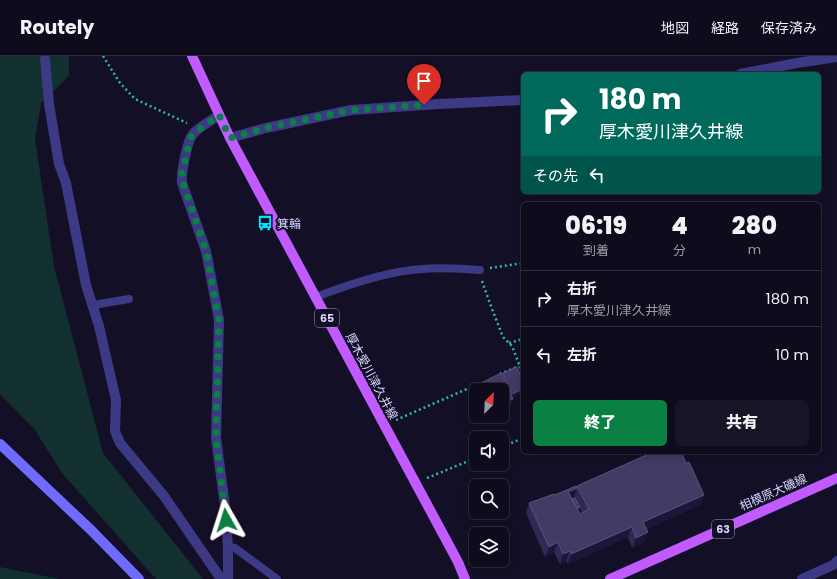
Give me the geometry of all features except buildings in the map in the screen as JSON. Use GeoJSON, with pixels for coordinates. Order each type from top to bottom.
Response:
{"type":"FeatureCollection","features":[{"type":"Feature","properties":{"kind":"main road","name":"厚木愛川津久井線"},"geometry":{"type":"LineString","coordinates":[[192,56],[230,138],[458,562],[465,579]]}},
{"type":"Feature","properties":{"kind":"main road","name":"相模原大磯線"},"geometry":{"type":"LineString","coordinates":[[610,579],[837,478]]}},
{"type":"Feature","properties":{"kind":"street"},"geometry":{"type":"LineString","coordinates":[[750,72],[798,62],[837,57]]}},
{"type":"Feature","properties":{"kind":"street"},"geometry":{"type":"LineString","coordinates":[[45,59],[49,104],[59,164],[66,183],[86,285],[99,326],[116,400],[115,431],[120,443],[164,496],[221,579]]}},
{"type":"Feature","properties":{"kind":"street"},"geometry":{"type":"LineString","coordinates":[[230,138],[266,128],[351,110],[521,100]]}},
{"type":"Feature","properties":{"kind":"street"},"geometry":{"type":"LineString","coordinates":[[219,115],[196,131],[190,139],[181,177],[206,251],[219,320],[216,438],[228,547],[228,579]]}},
{"type":"Feature","properties":{"kind":"street"},"geometry":{"type":"LineString","coordinates":[[0,444],[91,530],[139,579]]}},
{"type":"Feature","properties":{"kind":"street"},"geometry":{"type":"LineString","coordinates":[[802,579],[833,565],[837,561]]}},
{"type":"Feature","properties":{"kind":"lane"},"geometry":{"type":"LineString","coordinates":[[316,297],[363,280],[421,268],[480,270]]}},
{"type":"Feature","properties":{"kind":"lane"},"geometry":{"type":"LineString","coordinates":[[93,305],[129,299]]}},
{"type":"Feature","properties":{"kind":"lane"},"geometry":{"type":"LineString","coordinates":[[228,547],[234,548],[277,579]]}},
{"type":"Feature","properties":{"kind":"path"},"geometry":{"type":"LineString","coordinates":[[103,56],[120,83],[135,99],[187,122],[196,131]]}},
{"type":"Feature","properties":{"kind":"path"},"geometry":{"type":"LineString","coordinates":[[521,263],[480,270],[481,277],[503,337],[512,346],[521,370]]}},
{"type":"Feature","properties":{"kind":"path"},"geometry":{"type":"LineString","coordinates":[[509,343],[521,340]]}},
{"type":"Feature","properties":{"kind":"path"},"geometry":{"type":"LineString","coordinates":[[498,376],[519,366]]}},
{"type":"Feature","properties":{"kind":"path"},"geometry":{"type":"LineString","coordinates":[[384,425],[484,382]]}},
{"type":"Feature","properties":{"kind":"path"},"geometry":{"type":"LineString","coordinates":[[509,444],[521,439]]}},
{"type":"Feature","properties":{"kind":"path"},"geometry":{"type":"LineString","coordinates":[[415,484],[469,461]]}},
{"type":"Feature","properties":{"kind":"green space"},"geometry":{"type":"Polygon","coordinates":[[[0,56],[69,56],[69,76],[41,103],[35,139],[54,266],[103,453],[203,579],[156,579],[62,473],[35,430],[0,394],[0,56]]]}},
{"type":"Feature","properties":{"kind":"green space"},"geometry":{"type":"Polygon","coordinates":[[[0,567],[59,579],[0,579],[0,567]]]}},
{"type":"Feature","properties":{"kind":"place","name":"箕輪"},"geometry":{"type":"Point","coordinates":[265,223]}},
{"type":"Feature","properties":{"kind":"route"},"geometry":{"type":"LineString","coordinates":[[226,520],[216,438],[219,320],[206,251],[181,177],[190,139],[193,134],[219,115],[230,138],[266,128],[351,110],[424,105]]}}]}
